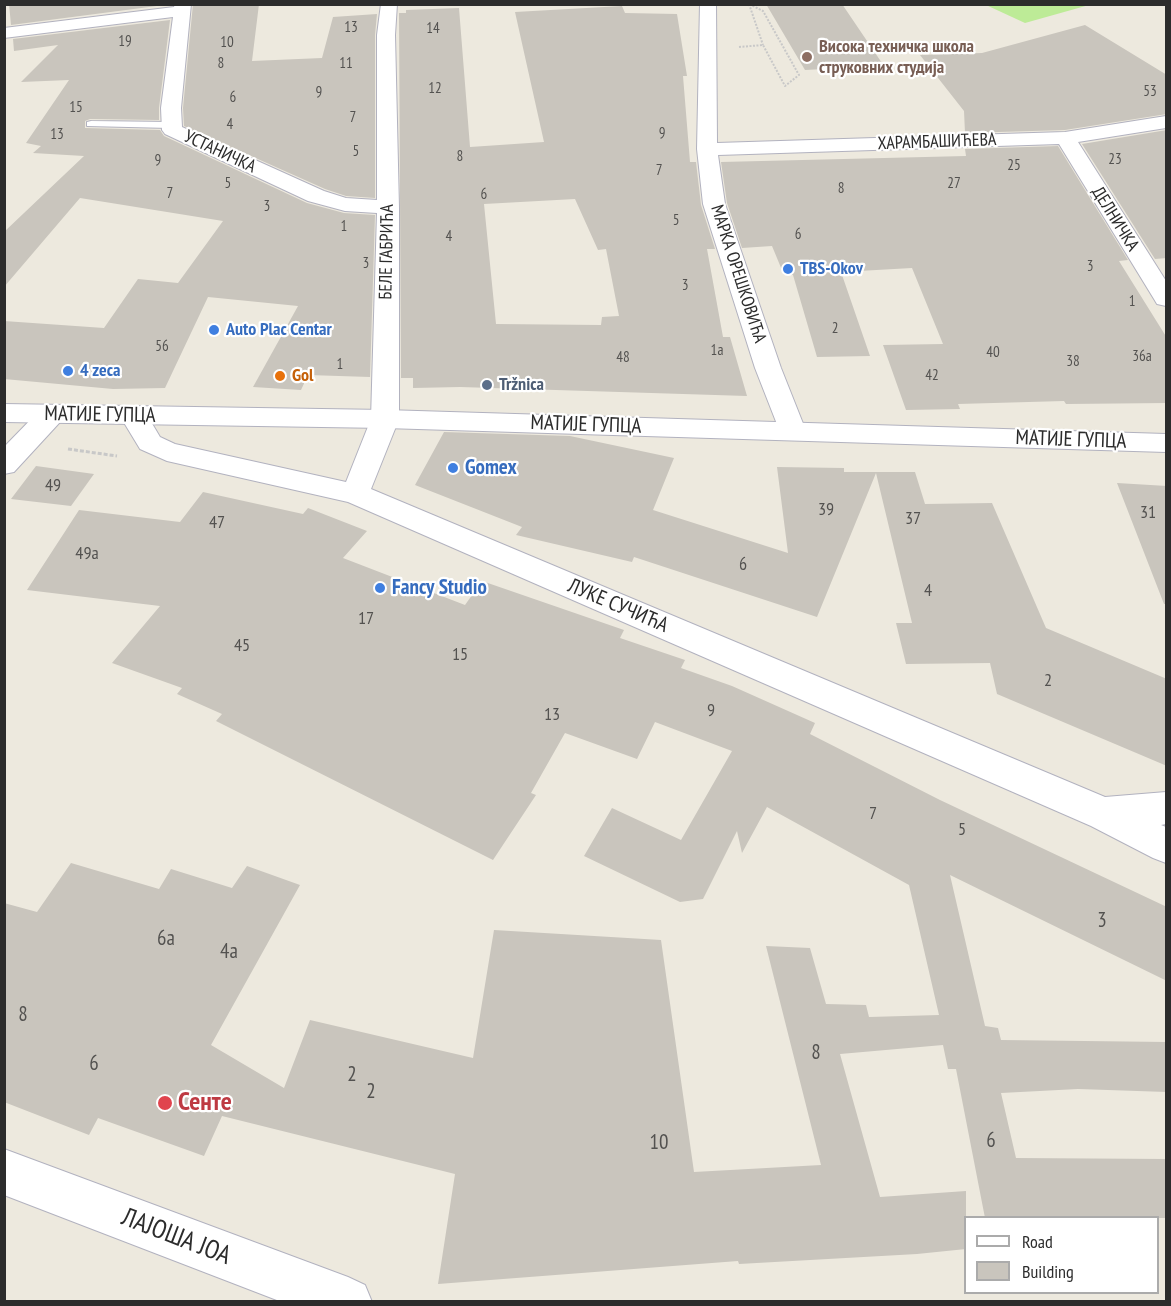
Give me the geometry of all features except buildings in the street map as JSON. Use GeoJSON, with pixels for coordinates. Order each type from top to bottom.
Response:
{"type":"FeatureCollection","features":[{"type":"Feature","properties":{"kind":"street","name":"БЕЛЕ ГАБРИЋА"},"geometry":{"type":"LineString","coordinates":[[355,494],[385,418],[388,208],[386,34],[389,4]]}},
{"type":"Feature","properties":{"kind":"street","name":"МАРКА ОРЕШКОВИЋА"},"geometry":{"type":"LineString","coordinates":[[708,4],[707,149],[714,204],[768,368],[792,431]]}},
{"type":"Feature","properties":{"kind":"street","name":"УСТАНИЧКА"},"geometry":{"type":"LineString","coordinates":[[183,8],[170,125],[172,130],[316,196],[345,204],[388,208]]}},
{"type":"Feature","properties":{"kind":"street"},"geometry":{"type":"LineString","coordinates":[[4,33],[183,8]]}},
{"type":"Feature","properties":{"kind":"street","name":"ХАРАМБАШИЋЕВА"},"geometry":{"type":"LineString","coordinates":[[707,149],[1065,138],[1167,122]]}},
{"type":"Feature","properties":{"kind":"street","name":"ДЕЛНИЧКА"},"geometry":{"type":"LineString","coordinates":[[1065,138],[1167,299]]}},
{"type":"Feature","properties":{"kind":"street","name":"МАТИЈЕ ГУПЦА"},"geometry":{"type":"LineString","coordinates":[[4,413],[385,418],[1167,443]]}},
{"type":"Feature","properties":{"kind":"street"},"geometry":{"type":"LineString","coordinates":[[4,465],[51,415]]}},
{"type":"Feature","properties":{"kind":"street","name":"ЛУКЕ СУЧИЋА"},"geometry":{"type":"LineString","coordinates":[[134,416],[150,443],[167,452],[355,494],[1104,814],[1167,846]]}},
{"type":"Feature","properties":{"kind":"street"},"geometry":{"type":"LineString","coordinates":[[1104,814],[1167,808]]}},
{"type":"Feature","properties":{"kind":"street","name":"ЛАЈОША ЈОА"},"geometry":{"type":"LineString","coordinates":[[4,1172],[348,1302]]}},
{"type":"Feature","properties":{"kind":"lane"},"geometry":{"type":"LineString","coordinates":[[91,124],[170,125]]}},
{"type":"Feature","properties":{"kind":"path"},"geometry":{"type":"LineString","coordinates":[[749,4],[763,11],[799,75],[785,86],[763,45],[749,4]]}},
{"type":"Feature","properties":{"kind":"path"},"geometry":{"type":"LineString","coordinates":[[733,47],[763,45]]}},
{"type":"Feature","properties":{"kind":"green space"},"geometry":{"type":"Polygon","coordinates":[[[986,5],[1089,5],[1025,23],[986,5]]]}},
{"type":"Feature","properties":{"kind":"place","name":"Висока техничка школа струковних студија"},"geometry":{"type":"Point","coordinates":[807,57]}},
{"type":"Feature","properties":{"kind":"place","name":"TBS-Okov"},"geometry":{"type":"Point","coordinates":[788,269]}},
{"type":"Feature","properties":{"kind":"place","name":"Auto Plac Centar"},"geometry":{"type":"Point","coordinates":[214,330]}},
{"type":"Feature","properties":{"kind":"place","name":"4 zeca"},"geometry":{"type":"Point","coordinates":[68,371]}},
{"type":"Feature","properties":{"kind":"place","name":"Gol"},"geometry":{"type":"Point","coordinates":[280,376]}},
{"type":"Feature","properties":{"kind":"place","name":"Tržnica"},"geometry":{"type":"Point","coordinates":[487,385]}},
{"type":"Feature","properties":{"kind":"place","name":"Gomex"},"geometry":{"type":"Point","coordinates":[453,468]}},
{"type":"Feature","properties":{"kind":"place","name":"Fancy Studio"},"geometry":{"type":"Point","coordinates":[380,588]}},
{"type":"Feature","properties":{"kind":"place","name":"Сенте"},"geometry":{"type":"Point","coordinates":[165,1103]}}]}
